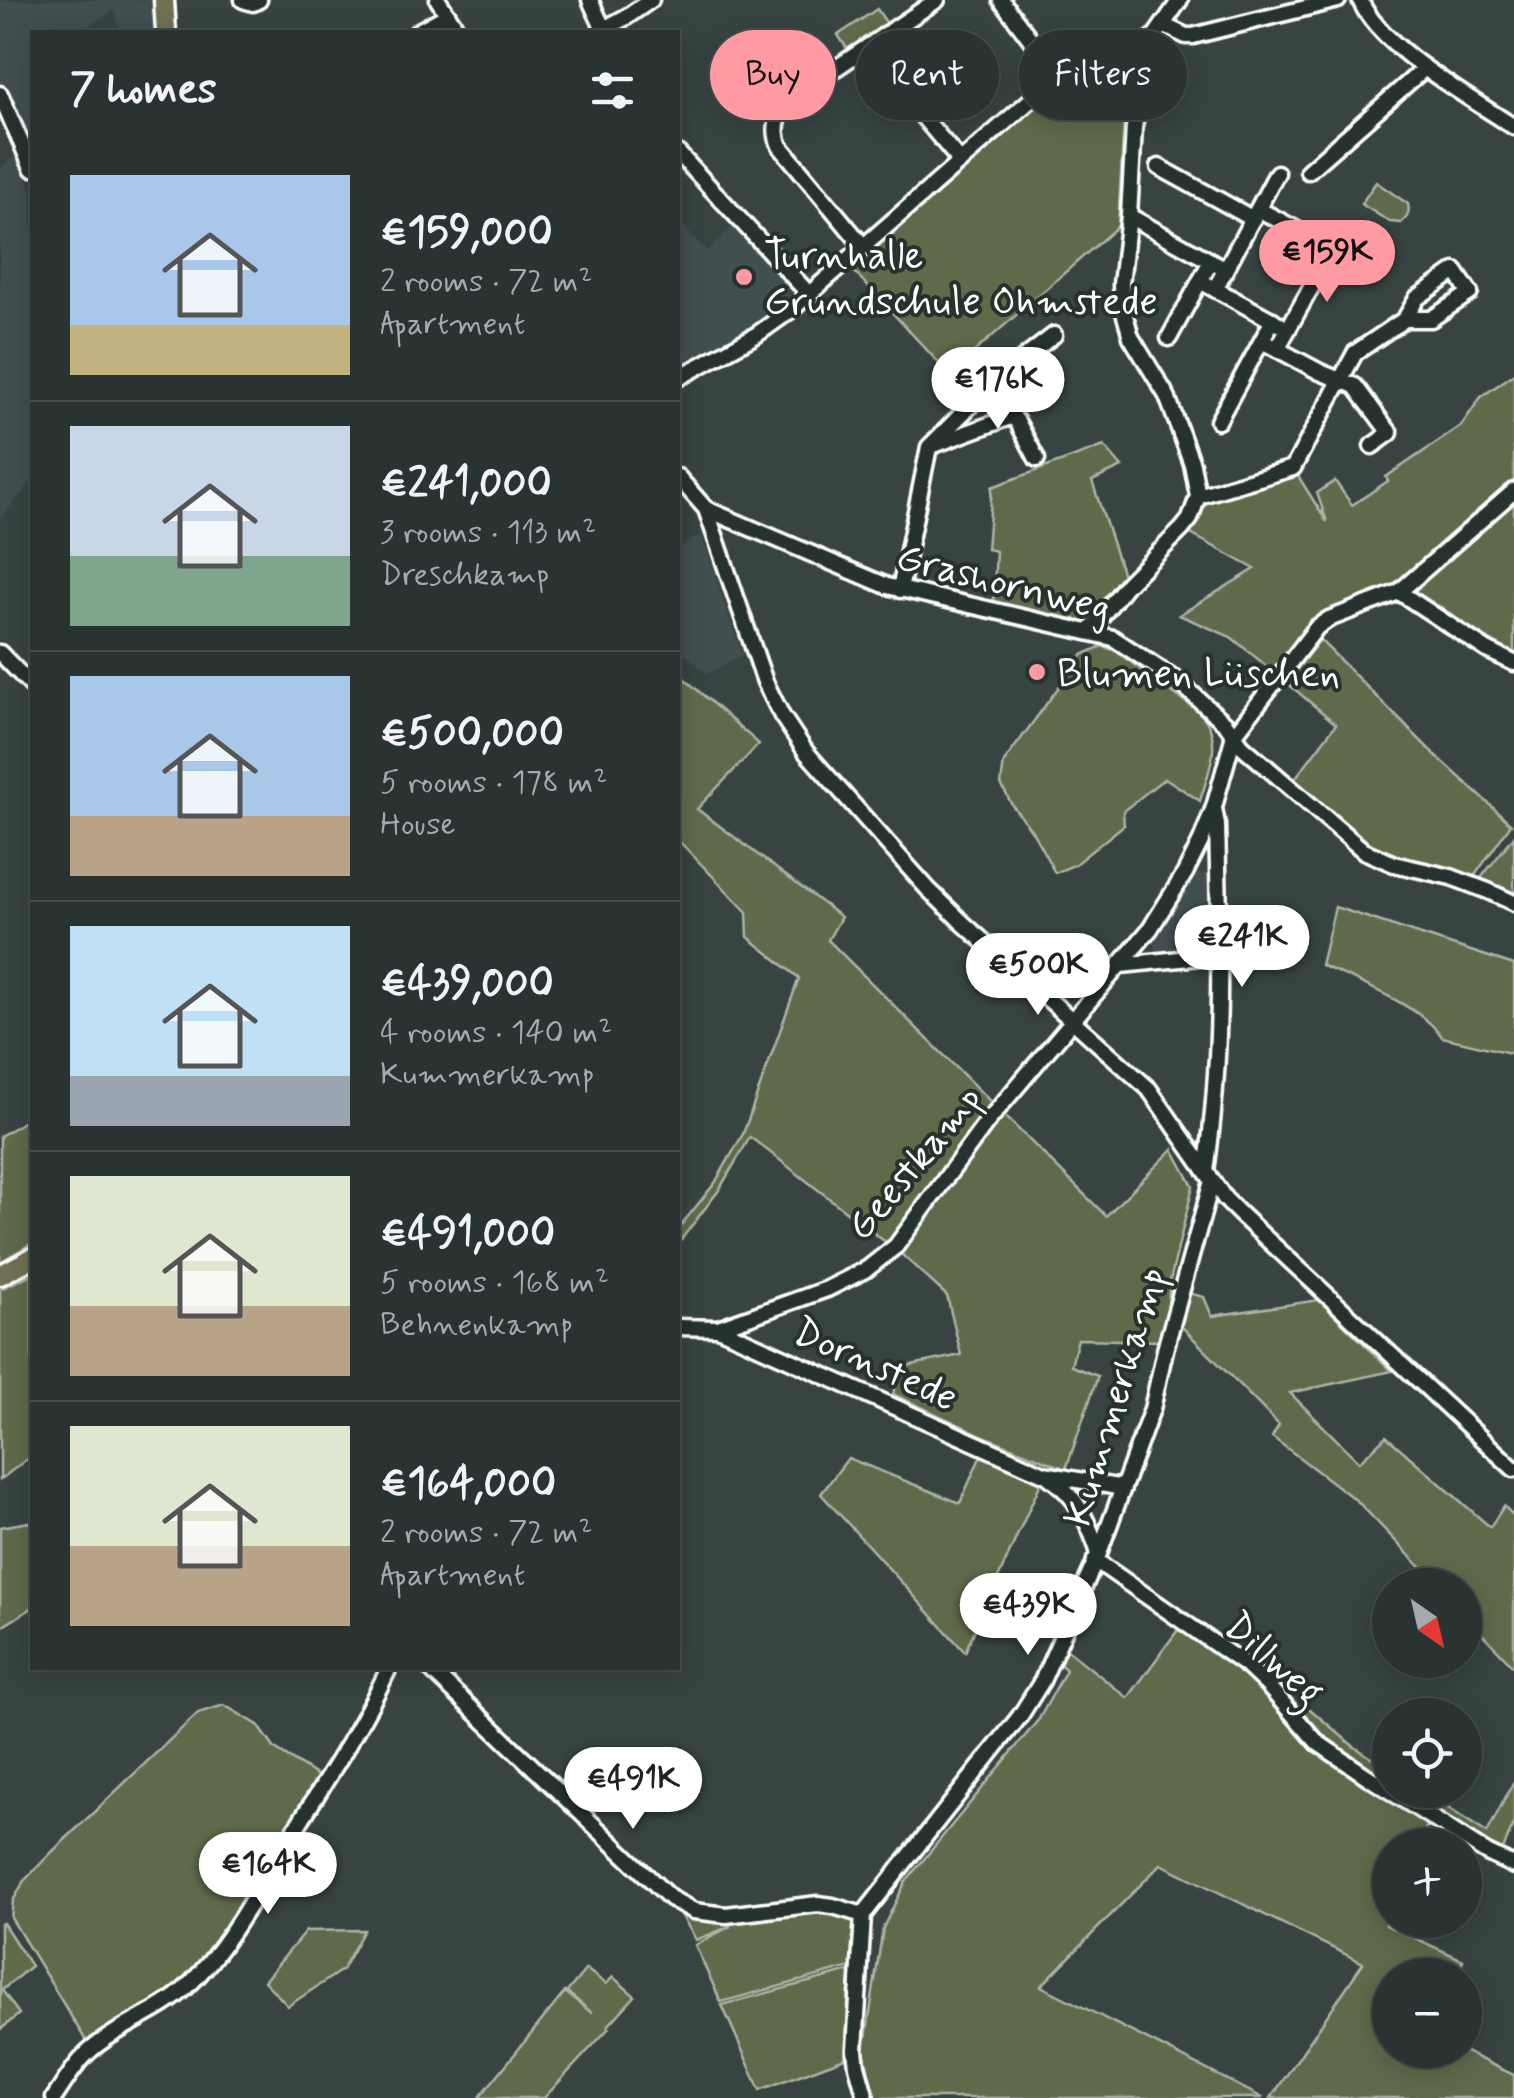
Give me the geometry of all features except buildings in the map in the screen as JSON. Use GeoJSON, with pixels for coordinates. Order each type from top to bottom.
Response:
{"type":"FeatureCollection","features":[{"type":"Feature","properties":{"kind":"main road"},"geometry":{"type":"LineString","coordinates":[[164,0],[166,30]]}},
{"type":"Feature","properties":{"kind":"main road"},"geometry":{"type":"LineString","coordinates":[[0,1275],[30,1259]]}},
{"type":"Feature","properties":{"kind":"street"},"geometry":{"type":"LineString","coordinates":[[244,0],[259,0]]}},
{"type":"Feature","properties":{"kind":"street"},"geometry":{"type":"LineString","coordinates":[[438,0],[458,30]]}},
{"type":"Feature","properties":{"kind":"street"},"geometry":{"type":"LineString","coordinates":[[590,0],[605,30]]}},
{"type":"Feature","properties":{"kind":"street"},"geometry":{"type":"LineString","coordinates":[[607,30],[651,0]]}},
{"type":"Feature","properties":{"kind":"street"},"geometry":{"type":"LineString","coordinates":[[863,246],[780,146],[776,136],[778,117],[799,92],[937,0]]}},
{"type":"Feature","properties":{"kind":"street"},"geometry":{"type":"LineString","coordinates":[[1001,0],[1024,30]]}},
{"type":"Feature","properties":{"kind":"street"},"geometry":{"type":"LineString","coordinates":[[1159,30],[1180,0]]}},
{"type":"Feature","properties":{"kind":"street"},"geometry":{"type":"LineString","coordinates":[[1163,25],[1193,36],[1338,0]]}},
{"type":"Feature","properties":{"kind":"street"},"geometry":{"type":"LineString","coordinates":[[1360,0],[1377,28],[1425,68],[1514,127]]}},
{"type":"Feature","properties":{"kind":"street"},"geometry":{"type":"LineString","coordinates":[[422,30],[448,15]]}},
{"type":"Feature","properties":{"kind":"street"},"geometry":{"type":"LineString","coordinates":[[1308,170],[1425,68]]}},
{"type":"Feature","properties":{"kind":"street"},"geometry":{"type":"LineString","coordinates":[[0,94],[30,163]]}},
{"type":"Feature","properties":{"kind":"street"},"geometry":{"type":"LineString","coordinates":[[680,377],[791,310],[1019,110]]}},
{"type":"Feature","properties":{"kind":"street"},"geometry":{"type":"LineString","coordinates":[[926,120],[960,161]]}},
{"type":"Feature","properties":{"kind":"street"},"geometry":{"type":"LineString","coordinates":[[1090,632],[1127,584],[1182,530],[1196,508],[1198,496],[1192,464],[1172,406],[1125,320],[1121,284],[1135,120]]}},
{"type":"Feature","properties":{"kind":"street"},"geometry":{"type":"LineString","coordinates":[[680,155],[809,294]]}},
{"type":"Feature","properties":{"kind":"street"},"geometry":{"type":"LineString","coordinates":[[1159,167],[1255,214],[1335,244],[1277,349]]}},
{"type":"Feature","properties":{"kind":"street"},"geometry":{"type":"LineString","coordinates":[[1215,289],[1277,173]]}},
{"type":"Feature","properties":{"kind":"street"},"geometry":{"type":"LineString","coordinates":[[1129,216],[1226,269]]}},
{"type":"Feature","properties":{"kind":"street"},"geometry":{"type":"LineString","coordinates":[[1169,338],[1211,262]]}},
{"type":"Feature","properties":{"kind":"street"},"geometry":{"type":"LineString","coordinates":[[1200,281],[1288,329]]}},
{"type":"Feature","properties":{"kind":"street"},"geometry":{"type":"LineString","coordinates":[[1198,496],[1293,468],[1354,353],[1405,319]]}},
{"type":"Feature","properties":{"kind":"street"},"geometry":{"type":"LineString","coordinates":[[1218,421],[1273,320]]}},
{"type":"Feature","properties":{"kind":"street"},"geometry":{"type":"LineString","coordinates":[[900,590],[929,448],[990,386],[1054,336]]}},
{"type":"Feature","properties":{"kind":"street"},"geometry":{"type":"LineString","coordinates":[[1262,340],[1355,386],[1390,433],[1372,446]]}},
{"type":"Feature","properties":{"kind":"street"},"geometry":{"type":"LineString","coordinates":[[990,386],[1013,416],[1037,459]]}},
{"type":"Feature","properties":{"kind":"street"},"geometry":{"type":"LineString","coordinates":[[929,448],[1013,416]]}},
{"type":"Feature","properties":{"kind":"street"},"geometry":{"type":"LineString","coordinates":[[680,479],[706,509],[765,682],[806,752],[928,889],[1149,1088],[1209,1176],[1241,1215],[1514,1469]]}},
{"type":"Feature","properties":{"kind":"street"},"geometry":{"type":"LineString","coordinates":[[1214,808],[1234,735],[1317,626],[1399,592],[1514,491]]}},
{"type":"Feature","properties":{"kind":"street","name":"Grashornweg"},"geometry":{"type":"LineString","coordinates":[[706,509],[900,590],[1113,638],[1178,681],[1226,724],[1242,746],[1364,852],[1488,890],[1514,904]]}},
{"type":"Feature","properties":{"kind":"street"},"geometry":{"type":"LineString","coordinates":[[1399,592],[1514,664]]}},
{"type":"Feature","properties":{"kind":"street"},"geometry":{"type":"LineString","coordinates":[[0,652],[30,684]]}},
{"type":"Feature","properties":{"kind":"street","name":"Geestkamp"},"geometry":{"type":"LineString","coordinates":[[718,1328],[827,1289],[867,1269],[896,1246],[987,1122],[1150,929],[1185,873],[1214,808]]}},
{"type":"Feature","properties":{"kind":"street","name":"Kummerkamp"},"geometry":{"type":"LineString","coordinates":[[863,1915],[1020,1716],[1042,1681],[1097,1556],[1152,1410],[1209,1176],[1216,1097],[1220,955],[1214,808]]}},
{"type":"Feature","properties":{"kind":"street"},"geometry":{"type":"LineString","coordinates":[[1121,965],[1220,955]]}},
{"type":"Feature","properties":{"kind":"street","name":"Dornstede"},"geometry":{"type":"LineString","coordinates":[[680,1328],[718,1328],[1044,1474],[1067,1489],[1086,1516],[1097,1556]]}},
{"type":"Feature","properties":{"kind":"street","name":"Dornstede"},"geometry":{"type":"LineString","coordinates":[[1044,1474],[1123,1488]]}},
{"type":"Feature","properties":{"kind":"street","name":"Dillweg"},"geometry":{"type":"LineString","coordinates":[[1097,1556],[1248,1667],[1318,1742],[1472,1844],[1514,1866]]}},
{"type":"Feature","properties":{"kind":"street"},"geometry":{"type":"LineString","coordinates":[[59,2094],[88,2051],[167,2003],[190,1984],[212,1957],[246,1911],[389,1670]]}},
{"type":"Feature","properties":{"kind":"street"},"geometry":{"type":"LineString","coordinates":[[431,1670],[670,1898],[694,1910],[726,1914],[818,1904],[863,1915],[855,2050],[866,2098]]}},
{"type":"Feature","properties":{"kind":"shaded area"},"geometry":{"type":"Polygon","coordinates":[[[0,0],[151,0],[154,30],[119,30],[115,10],[80,30],[30,30],[30,153],[0,85],[0,0]]]}},
{"type":"Feature","properties":{"kind":"shaded area"},"geometry":{"type":"Polygon","coordinates":[[[16,154],[30,186],[30,483],[0,519],[0,170],[16,154]]]}},
{"type":"Feature","properties":{"kind":"shaded area"},"geometry":{"type":"Polygon","coordinates":[[[680,223],[707,251],[736,224],[789,283],[789,300],[750,328],[680,367],[680,223]]]}},
{"type":"Feature","properties":{"kind":"shaded area"},"geometry":{"type":"Polygon","coordinates":[[[701,534],[742,655],[707,674],[685,653],[680,659],[680,548],[701,534]]]}},
{"type":"Feature","properties":{"kind":"shaded area"},"geometry":{"type":"Polygon","coordinates":[[[1214,873],[1216,951],[1157,958],[1154,931],[1189,874],[1214,873]]]}},
{"type":"Feature","properties":{"kind":"green space"},"geometry":{"type":"Polygon","coordinates":[[[877,9],[891,30],[856,30],[856,62],[838,35],[877,9]]]}},
{"type":"Feature","properties":{"kind":"green space"},"geometry":{"type":"Polygon","coordinates":[[[1021,120],[1124,120],[1118,226],[949,374],[851,268],[1021,120]]]}},
{"type":"Feature","properties":{"kind":"green space"},"geometry":{"type":"Polygon","coordinates":[[[1376,182],[1408,204],[1408,215],[1401,223],[1390,222],[1361,204],[1376,182]]]}},
{"type":"Feature","properties":{"kind":"green space"},"geometry":{"type":"Polygon","coordinates":[[[1514,374],[1514,480],[1396,589],[1314,621],[1275,673],[1231,637],[1179,615],[1255,569],[1187,532],[1202,498],[1295,471],[1327,522],[1317,493],[1335,481],[1352,505],[1461,426],[1481,397],[1514,374]]]}},
{"type":"Feature","properties":{"kind":"green space"},"geometry":{"type":"Polygon","coordinates":[[[1104,446],[1122,467],[1092,481],[1124,578],[1086,623],[993,607],[996,551],[987,549],[992,487],[1104,446]]]}},
{"type":"Feature","properties":{"kind":"green space"},"geometry":{"type":"Polygon","coordinates":[[[1514,492],[1514,656],[1409,587],[1514,492]]]}},
{"type":"Feature","properties":{"kind":"green space"},"geometry":{"type":"Polygon","coordinates":[[[1320,640],[1511,824],[1473,878],[1481,878],[1514,836],[1514,912],[1459,889],[1471,880],[1383,856],[1356,841],[1291,784],[1336,724],[1286,682],[1320,640]]]}},
{"type":"Feature","properties":{"kind":"green space"},"geometry":{"type":"Polygon","coordinates":[[[1102,646],[1116,651],[1199,712],[1211,733],[1213,755],[1200,801],[1165,778],[1123,811],[1124,825],[1074,865],[1055,873],[1001,784],[1004,762],[1082,655],[1102,646]]]}},
{"type":"Feature","properties":{"kind":"green space"},"geometry":{"type":"Polygon","coordinates":[[[680,675],[759,744],[697,809],[841,917],[828,940],[994,1105],[888,1244],[750,1137],[719,1190],[680,1241],[680,1227],[715,1183],[743,1134],[799,978],[748,937],[747,912],[680,842],[680,675]]]}},
{"type":"Feature","properties":{"kind":"green space"},"geometry":{"type":"Polygon","coordinates":[[[1335,907],[1514,965],[1514,1054],[1442,1037],[1404,1005],[1321,965],[1335,907]]]}},
{"type":"Feature","properties":{"kind":"green space"},"geometry":{"type":"Polygon","coordinates":[[[1001,1112],[1106,1216],[1173,1149],[1193,1186],[1170,1281],[1161,1341],[1078,1339],[1071,1366],[1098,1376],[1066,1469],[893,1394],[901,1367],[961,1355],[947,1296],[900,1253],[1001,1112]]]}},
{"type":"Feature","properties":{"kind":"green space"},"geometry":{"type":"Polygon","coordinates":[[[30,1118],[30,1244],[0,1262],[0,1136],[30,1118]]]}},
{"type":"Feature","properties":{"kind":"green space"},"geometry":{"type":"Polygon","coordinates":[[[30,1275],[30,1457],[0,1480],[0,1289],[30,1275]]]}},
{"type":"Feature","properties":{"kind":"green space"},"geometry":{"type":"Polygon","coordinates":[[[1188,1293],[1204,1297],[1212,1316],[1319,1300],[1392,1371],[1290,1393],[1359,1462],[1386,1436],[1490,1527],[1504,1506],[1514,1516],[1514,1667],[1482,1634],[1482,1568],[1422,1568],[1357,1501],[1272,1437],[1279,1425],[1178,1323],[1188,1293]]]}},
{"type":"Feature","properties":{"kind":"green space"},"geometry":{"type":"Polygon","coordinates":[[[982,1453],[1043,1478],[965,1652],[821,1494],[848,1458],[960,1503],[982,1453]]]}},
{"type":"Feature","properties":{"kind":"green space"},"geometry":{"type":"Polygon","coordinates":[[[30,1524],[30,1609],[0,1628],[0,1527],[30,1524]]]}},
{"type":"Feature","properties":{"kind":"green space"},"geometry":{"type":"Polygon","coordinates":[[[1180,1627],[1262,1689],[1288,1717],[1304,1704],[1372,1758],[1372,1808],[1448,1808],[1479,1828],[1372,1828],[1372,1938],[1415,1938],[1459,1958],[1372,1958],[1372,2068],[1482,2068],[1482,2060],[1514,2075],[1514,2098],[1271,2098],[1363,1963],[1161,1864],[1041,1986],[1263,2098],[875,2098],[864,2051],[883,1928],[906,1881],[1039,1719],[1066,1670],[1060,1664],[1066,1649],[1128,1698],[1180,1627]]]}},
{"type":"Feature","properties":{"kind":"green space"},"geometry":{"type":"Polygon","coordinates":[[[224,1705],[258,1725],[275,1749],[319,1777],[238,1914],[182,1986],[88,2044],[11,1918],[13,1901],[24,1881],[52,1852],[198,1713],[224,1705]]]}},
{"type":"Feature","properties":{"kind":"green space"},"geometry":{"type":"Polygon","coordinates":[[[1514,1781],[1514,1822],[1501,1855],[1514,1861],[1514,1875],[1482,1857],[1482,1830],[1487,1833],[1514,1781]]]}},
{"type":"Feature","properties":{"kind":"green space"},"geometry":{"type":"Polygon","coordinates":[[[681,1908],[696,1917],[818,1909],[856,1920],[851,1967],[721,2002],[695,1945],[731,1926],[696,1940],[679,1911],[681,1908]]]}},
{"type":"Feature","properties":{"kind":"green space"},"geometry":{"type":"Polygon","coordinates":[[[3,1923],[31,1966],[2,1990],[19,2014],[0,2030],[0,1924],[3,1923]]]}},
{"type":"Feature","properties":{"kind":"green space"},"geometry":{"type":"Polygon","coordinates":[[[364,1930],[342,1970],[288,2006],[264,1981],[306,1931],[364,1930]]]}},
{"type":"Feature","properties":{"kind":"green space"},"geometry":{"type":"Polygon","coordinates":[[[586,1969],[606,1984],[613,1977],[635,1996],[544,2098],[479,2098],[565,1992],[592,2013],[567,1992],[586,1969]]]}},
{"type":"Feature","properties":{"kind":"green space"},"geometry":{"type":"Polygon","coordinates":[[[850,1971],[845,2058],[760,2090],[722,2005],[850,1971]]]}},
{"type":"Feature","properties":{"kind":"place","name":"Turnhalle Grundschule Ohmstede"},"geometry":{"type":"Point","coordinates":[744,277]}},
{"type":"Feature","properties":{"kind":"place","name":"Blumen Lüschen"},"geometry":{"type":"Point","coordinates":[1037,672]}}]}
